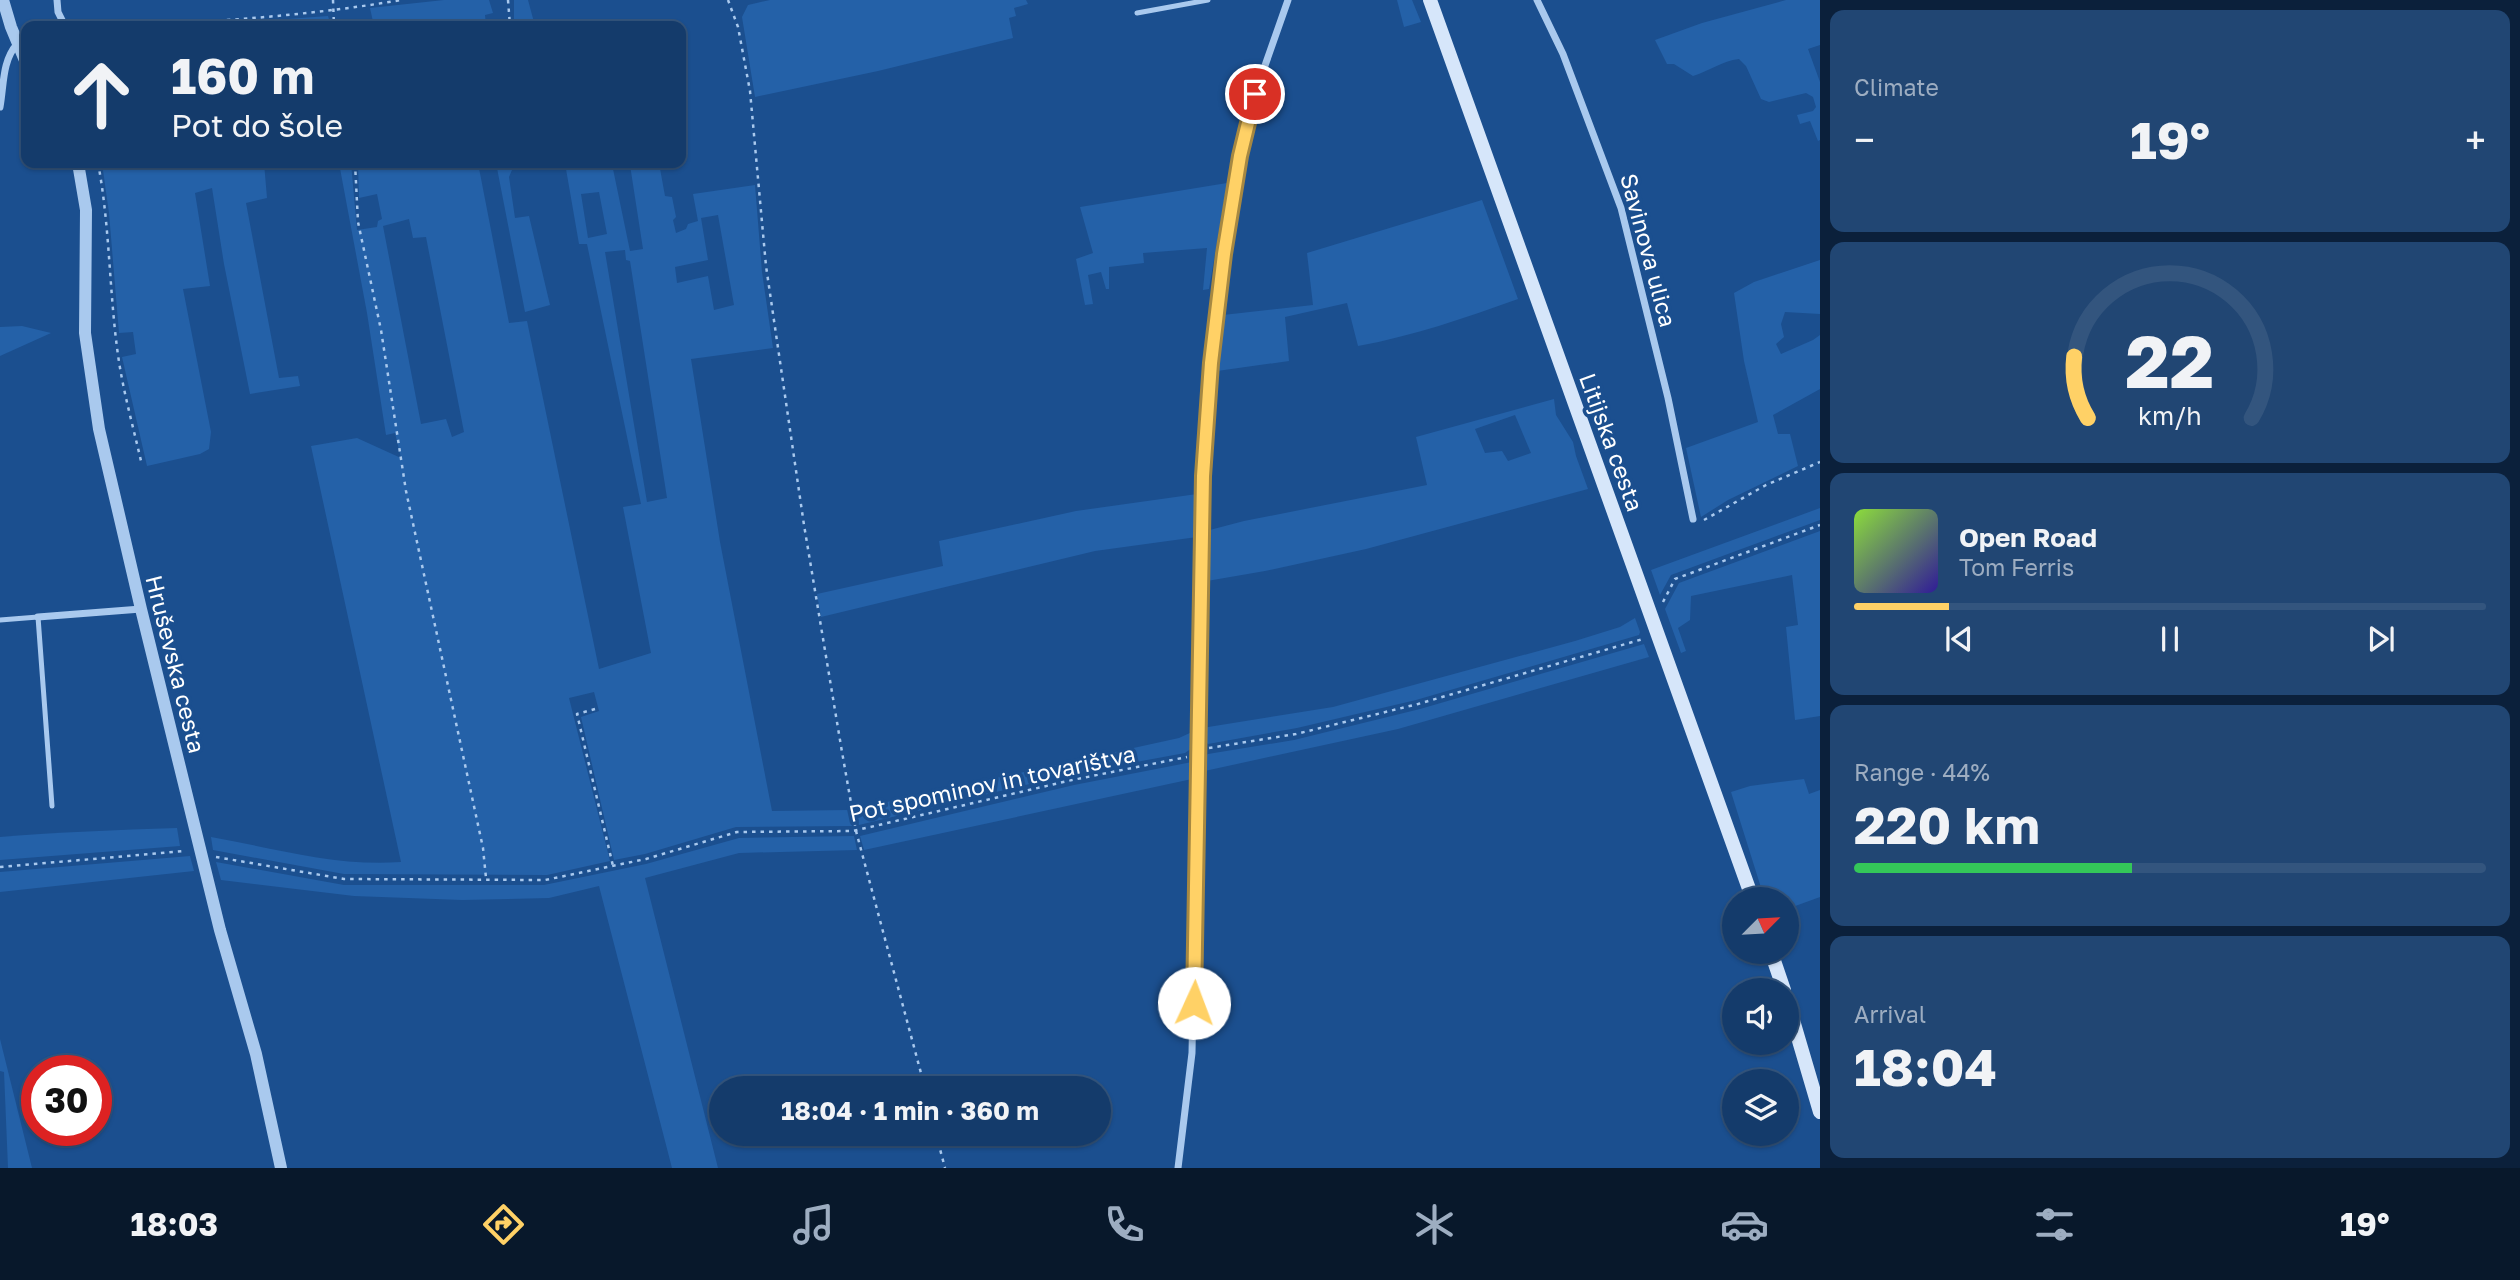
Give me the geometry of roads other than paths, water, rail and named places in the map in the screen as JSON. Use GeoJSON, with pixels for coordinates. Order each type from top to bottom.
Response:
{"type":"FeatureCollection","features":[{"type":"Feature","properties":{"kind":"main road","name":"Litijska cesta"},"geometry":{"type":"LineString","coordinates":[[1430,0],[1748,887]]}},
{"type":"Feature","properties":{"kind":"main road"},"geometry":{"type":"LineString","coordinates":[[1799,1041],[1820,1112]]}},
{"type":"Feature","properties":{"kind":"street"},"geometry":{"type":"LineString","coordinates":[[4,0],[21,51]]}},
{"type":"Feature","properties":{"kind":"street"},"geometry":{"type":"LineString","coordinates":[[57,0],[62,21]]}},
{"type":"Feature","properties":{"kind":"street"},"geometry":{"type":"LineString","coordinates":[[1178,1168],[1192,1053],[1204,463],[1211,363],[1224,254],[1240,156],[1255,94],[1288,0]]}},
{"type":"Feature","properties":{"kind":"street","name":"Savinova ulica"},"geometry":{"type":"LineString","coordinates":[[1537,0],[1568,65],[1621,208],[1668,398],[1693,519]]}},
{"type":"Feature","properties":{"kind":"street"},"geometry":{"type":"LineString","coordinates":[[0,107],[9,53],[18,44]]}},
{"type":"Feature","properties":{"kind":"street","name":"Hruševska cesta"},"geometry":{"type":"LineString","coordinates":[[79,168],[86,210],[83,294],[86,353],[99,429],[220,930],[256,1054],[281,1168]]}},
{"type":"Feature","properties":{"kind":"street"},"geometry":{"type":"LineString","coordinates":[[38,617],[141,609]]}},
{"type":"Feature","properties":{"kind":"lane"},"geometry":{"type":"LineString","coordinates":[[1137,13],[1209,0]]}},
{"type":"Feature","properties":{"kind":"lane"},"geometry":{"type":"LineString","coordinates":[[0,620],[38,617],[51,807]]}}]}
